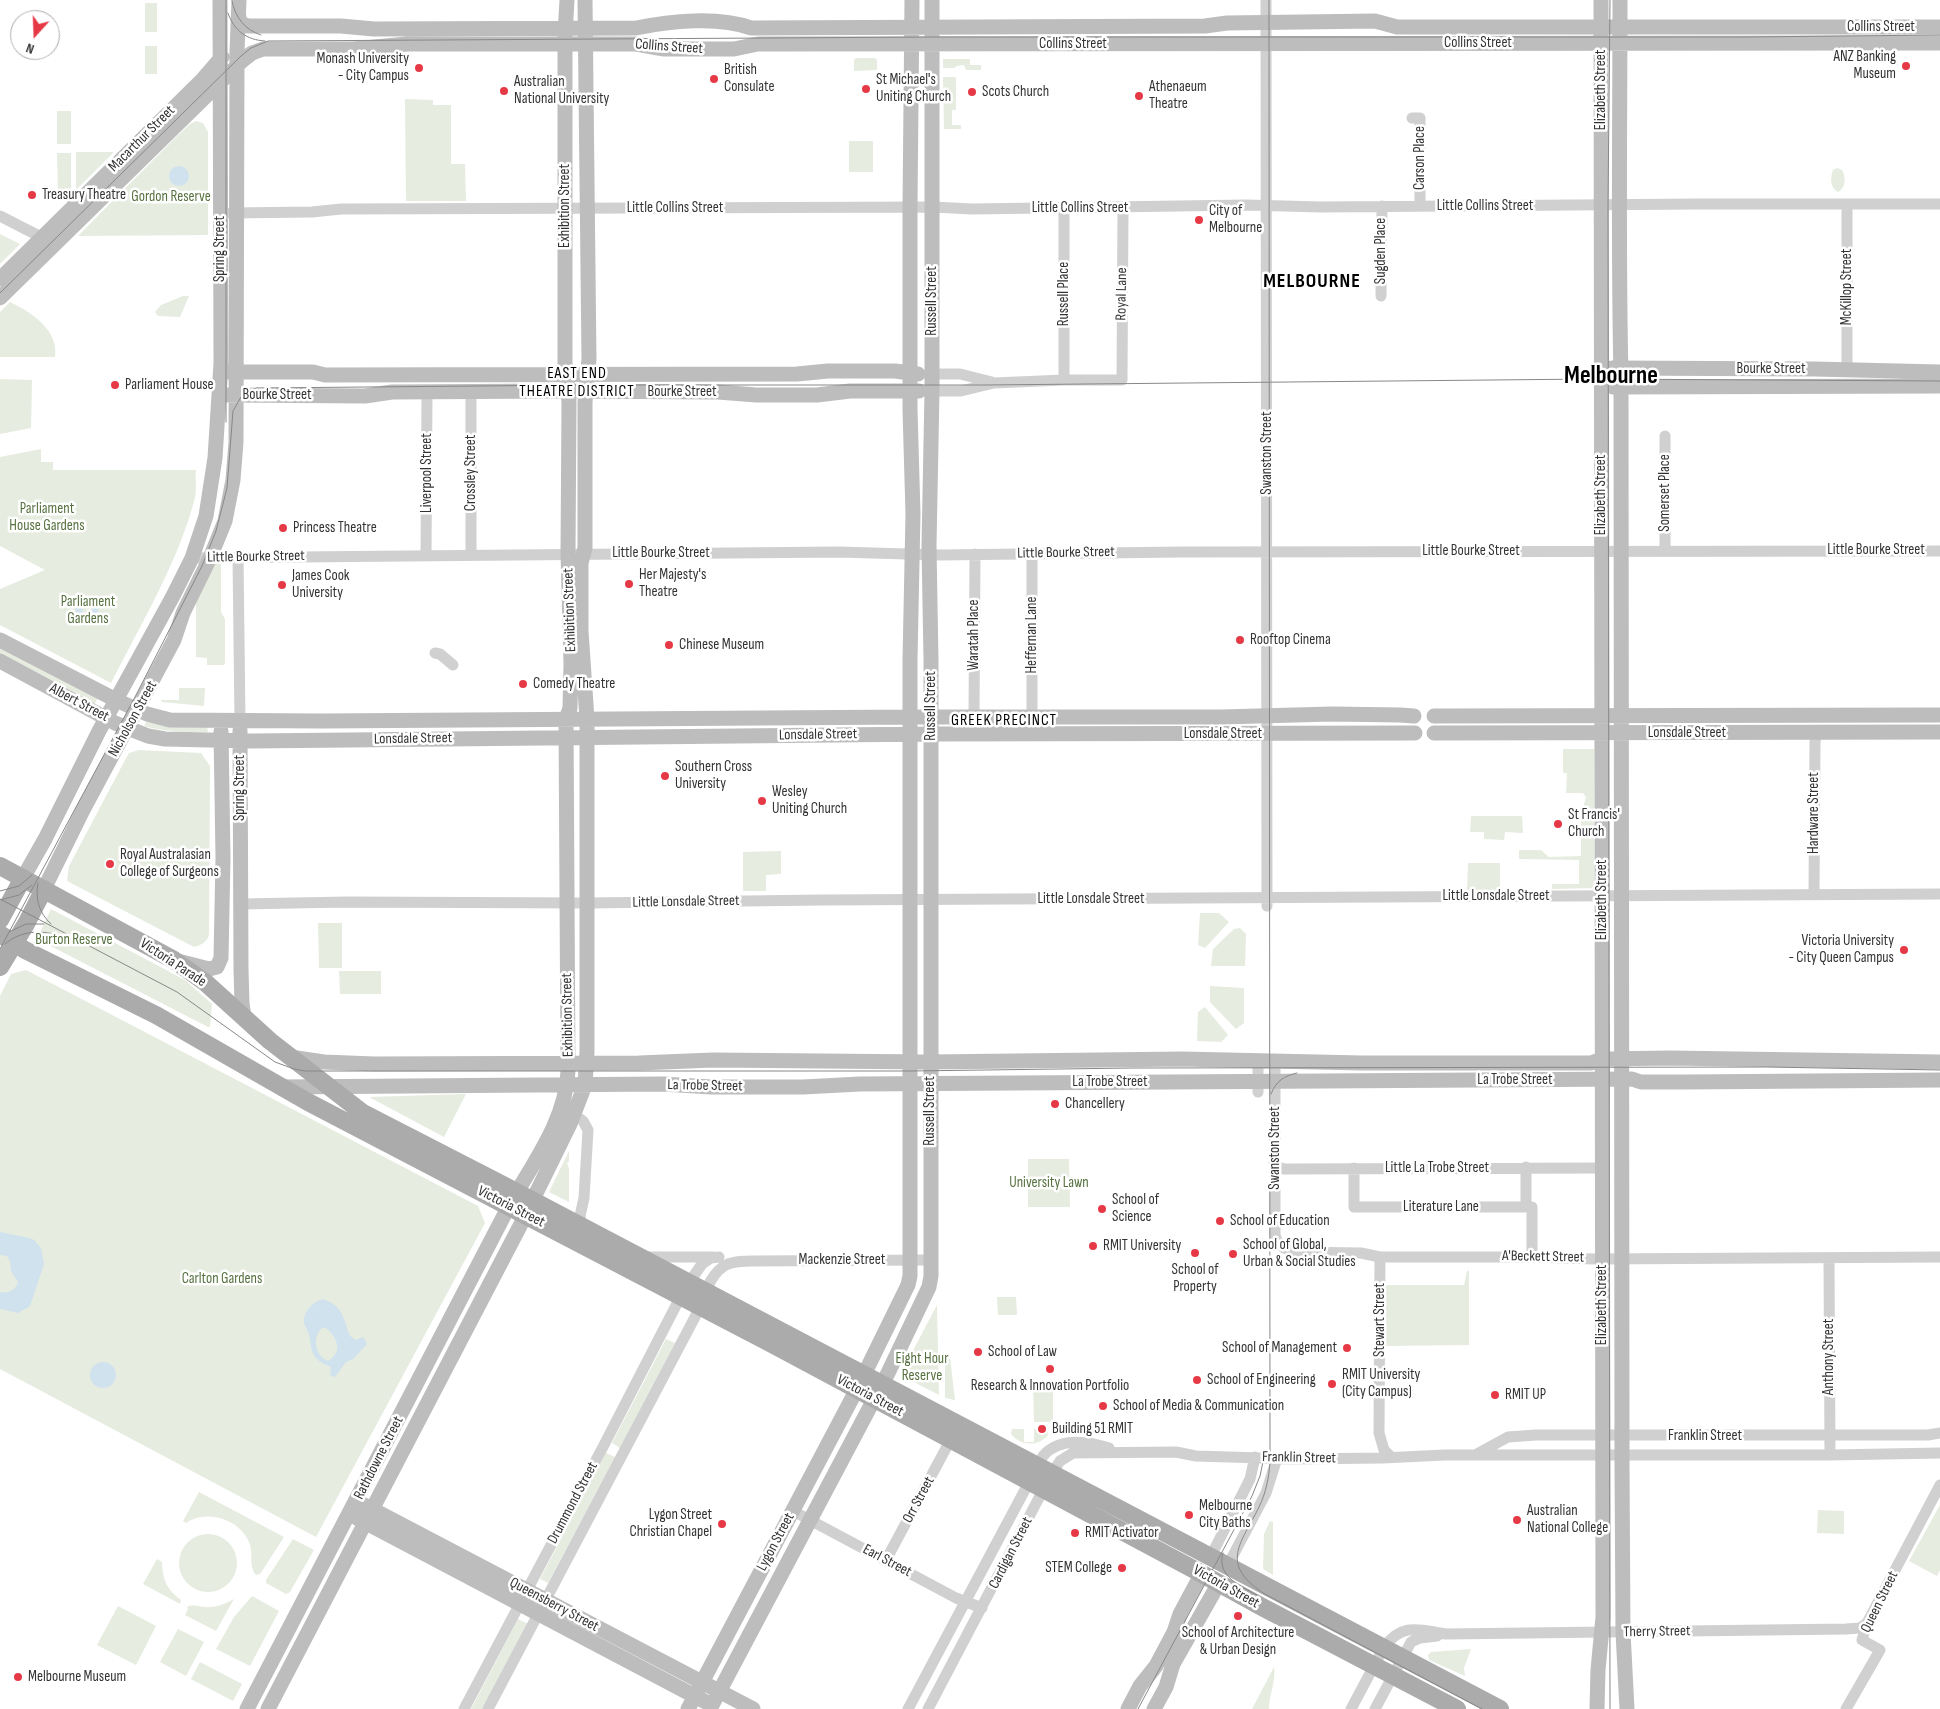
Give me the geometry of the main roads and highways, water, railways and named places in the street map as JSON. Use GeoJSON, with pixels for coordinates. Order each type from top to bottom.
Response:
{"type":"FeatureCollection","features":[{"type":"Feature","properties":{"kind":"main road","name":"Victoria Parade"},"geometry":{"type":"LineString","coordinates":[[0,866],[174,960],[206,984],[244,1018],[327,1086]]}},
{"type":"Feature","properties":{"kind":"main road","name":"Nicholson Street"},"geometry":{"type":"LineString","coordinates":[[0,920],[23,878]]}},
{"type":"Feature","properties":{"kind":"main road","name":"Nicholson Street"},"geometry":{"type":"LineString","coordinates":[[0,966],[7,939],[26,924],[44,889]]}},
{"type":"Feature","properties":{"kind":"main road","name":"Victoria Street"},"geometry":{"type":"LineString","coordinates":[[7,939],[151,1012],[280,1087],[520,1203],[861,1382],[951,1439],[1041,1477],[1211,1556],[1500,1709]]}},
{"type":"Feature","properties":{"kind":"main road","name":"Victoria Street"},"geometry":{"type":"LineString","coordinates":[[327,1086],[376,1120],[520,1203],[582,1226],[639,1257],[685,1289]]}},
{"type":"Feature","properties":{"kind":"main road","name":"Victoria Street"},"geometry":{"type":"LineString","coordinates":[[878,1392],[1041,1477],[1219,1583],[1457,1709]]}},
{"type":"Feature","properties":{"kind":"main road"},"geometry":{"type":"LineString","coordinates":[[1202,1573],[1211,1556]]}},
{"type":"Feature","properties":{"kind":"main road"},"geometry":{"type":"LineString","coordinates":[[1219,1583],[1228,1565]]}},
{"type":"Feature","properties":{"kind":"water"},"geometry":{"type":"Polygon","coordinates":[[[179,166],[186,169],[189,176],[186,183],[179,186],[172,183],[169,176],[172,169],[179,166]]]}},
{"type":"Feature","properties":{"kind":"water"},"geometry":{"type":"Polygon","coordinates":[[[88,598],[96,605],[98,616],[94,617],[91,615],[92,609],[89,605],[84,606],[82,611],[87,616],[87,620],[83,621],[77,614],[76,607],[77,604],[88,598]]]}},
{"type":"Feature","properties":{"kind":"water"},"geometry":{"type":"Polygon","coordinates":[[[0,1232],[29,1238],[34,1240],[41,1248],[44,1264],[30,1306],[18,1313],[0,1309],[0,1292],[11,1291],[18,1282],[11,1271],[10,1261],[7,1256],[0,1255],[0,1232]]]}},
{"type":"Feature","properties":{"kind":"water"},"geometry":{"type":"Polygon","coordinates":[[[323,1299],[335,1305],[342,1314],[350,1336],[356,1340],[363,1337],[367,1344],[353,1359],[346,1362],[335,1377],[330,1375],[331,1367],[322,1363],[313,1354],[308,1331],[304,1324],[305,1315],[312,1305],[323,1299]],[[322,1328],[319,1332],[316,1346],[320,1355],[328,1361],[336,1353],[337,1345],[336,1340],[326,1328],[322,1328]]]}},
{"type":"Feature","properties":{"kind":"water"},"geometry":{"type":"Polygon","coordinates":[[[103,1362],[112,1366],[116,1375],[112,1384],[103,1388],[94,1384],[90,1375],[94,1366],[103,1362]]]}},
{"type":"Feature","properties":{"kind":"tram line"},"geometry":{"type":"LineString","coordinates":[[226,0],[226,422]]}},
{"type":"Feature","properties":{"kind":"tram line"},"geometry":{"type":"LineString","coordinates":[[1269,0],[1270,1462],[1264,1496],[1241,1543],[1238,1562],[1241,1572],[1249,1582],[1263,1593],[1482,1709]]}},
{"type":"Feature","properties":{"kind":"tram line"},"geometry":{"type":"LineString","coordinates":[[1610,0],[1608,205],[1610,1709]]}},
{"type":"Feature","properties":{"kind":"tram line"},"geometry":{"type":"LineString","coordinates":[[232,1],[242,22],[250,30],[261,35]]}},
{"type":"Feature","properties":{"kind":"tram line"},"geometry":{"type":"LineString","coordinates":[[228,13],[238,30],[252,39],[265,41]]}},
{"type":"Feature","properties":{"kind":"tram line"},"geometry":{"type":"LineString","coordinates":[[0,293],[241,56],[251,48],[268,41],[932,37],[1747,37],[1940,35]]}},
{"type":"Feature","properties":{"kind":"tram line"},"geometry":{"type":"LineString","coordinates":[[0,949],[135,697],[202,566],[216,531],[227,488],[233,411],[241,397],[256,388],[587,385],[985,385],[1592,379],[1940,381]]}},
{"type":"Feature","properties":{"kind":"tram line"},"geometry":{"type":"LineString","coordinates":[[0,891],[19,886],[32,875]]}},
{"type":"Feature","properties":{"kind":"tram line"},"geometry":{"type":"LineString","coordinates":[[38,883],[37,895],[39,905],[43,915],[51,924]]}},
{"type":"Feature","properties":{"kind":"tram line"},"geometry":{"type":"LineString","coordinates":[[0,900],[19,895],[32,885]]}},
{"type":"Feature","properties":{"kind":"tram line"},"geometry":{"type":"LineString","coordinates":[[0,899],[177,992],[275,1062],[305,1071],[911,1071],[1133,1068],[1766,1067],[1940,1070]]}},
{"type":"Feature","properties":{"kind":"tram line"},"geometry":{"type":"LineString","coordinates":[[9,932],[26,924],[44,924]]}},
{"type":"Feature","properties":{"kind":"tram line"},"geometry":{"type":"LineString","coordinates":[[5,944],[16,937],[28,933],[54,934]]}},
{"type":"Feature","properties":{"kind":"tram line"},"geometry":{"type":"LineString","coordinates":[[1271,1094],[1281,1080],[1297,1073]]}},
{"type":"Feature","properties":{"kind":"tram line"},"geometry":{"type":"LineString","coordinates":[[1138,1709],[1252,1496],[1260,1476],[1264,1457]]}},
{"type":"Feature","properties":{"kind":"tram line"},"geometry":{"type":"LineString","coordinates":[[1223,1553],[1222,1561],[1226,1574],[1237,1584],[1257,1595]]}},
{"type":"Feature","properties":{"kind":"place","name":"ANZ Banking Museum"},"geometry":{"type":"Point","coordinates":[1906,66]}},
{"type":"Feature","properties":{"kind":"place","name":"Monash University - City Campus"},"geometry":{"type":"Point","coordinates":[419,68]}},
{"type":"Feature","properties":{"kind":"place","name":"British Consulate"},"geometry":{"type":"Point","coordinates":[714,79]}},
{"type":"Feature","properties":{"kind":"place","name":"St Michael's Uniting Church"},"geometry":{"type":"Point","coordinates":[866,89]}},
{"type":"Feature","properties":{"kind":"place","name":"Australian National University"},"geometry":{"type":"Point","coordinates":[504,91]}},
{"type":"Feature","properties":{"kind":"place","name":"Scots Church"},"geometry":{"type":"Point","coordinates":[972,92]}},
{"type":"Feature","properties":{"kind":"place","name":"Athenaeum Theatre"},"geometry":{"type":"Point","coordinates":[1139,96]}},
{"type":"Feature","properties":{"kind":"place","name":"Treasury Theatre"},"geometry":{"type":"Point","coordinates":[32,195]}},
{"type":"Feature","properties":{"kind":"place","name":"City of Melbourne"},"geometry":{"type":"Point","coordinates":[1199,220]}},
{"type":"Feature","properties":{"kind":"place","name":"Parliament House"},"geometry":{"type":"Point","coordinates":[115,385]}},
{"type":"Feature","properties":{"kind":"place","name":"Princess Theatre"},"geometry":{"type":"Point","coordinates":[283,528]}},
{"type":"Feature","properties":{"kind":"place","name":"Her Majesty's Theatre"},"geometry":{"type":"Point","coordinates":[629,584]}},
{"type":"Feature","properties":{"kind":"place","name":"James Cook University"},"geometry":{"type":"Point","coordinates":[282,585]}},
{"type":"Feature","properties":{"kind":"place","name":"Rooftop Cinema"},"geometry":{"type":"Point","coordinates":[1240,640]}},
{"type":"Feature","properties":{"kind":"place","name":"Chinese Museum"},"geometry":{"type":"Point","coordinates":[669,645]}},
{"type":"Feature","properties":{"kind":"place","name":"Comedy Theatre"},"geometry":{"type":"Point","coordinates":[523,684]}},
{"type":"Feature","properties":{"kind":"place","name":"Southern Cross University"},"geometry":{"type":"Point","coordinates":[665,776]}},
{"type":"Feature","properties":{"kind":"place","name":"Wesley Uniting Church"},"geometry":{"type":"Point","coordinates":[762,801]}},
{"type":"Feature","properties":{"kind":"place","name":"St Francis' Church"},"geometry":{"type":"Point","coordinates":[1558,824]}},
{"type":"Feature","properties":{"kind":"place","name":"Royal Australasian College of Surgeons"},"geometry":{"type":"Point","coordinates":[110,864]}},
{"type":"Feature","properties":{"kind":"place","name":"Victoria University - City Queen Campus"},"geometry":{"type":"Point","coordinates":[1904,950]}},
{"type":"Feature","properties":{"kind":"place","name":"Chancellery"},"geometry":{"type":"Point","coordinates":[1055,1104]}},
{"type":"Feature","properties":{"kind":"place","name":"School of Science"},"geometry":{"type":"Point","coordinates":[1102,1209]}},
{"type":"Feature","properties":{"kind":"place","name":"School of Education"},"geometry":{"type":"Point","coordinates":[1220,1221]}},
{"type":"Feature","properties":{"kind":"place","name":"RMIT University"},"geometry":{"type":"Point","coordinates":[1093,1246]}},
{"type":"Feature","properties":{"kind":"place","name":"School of Property"},"geometry":{"type":"Point","coordinates":[1195,1253]}},
{"type":"Feature","properties":{"kind":"place","name":"School of Global, Urban & Social Studies"},"geometry":{"type":"Point","coordinates":[1233,1254]}},
{"type":"Feature","properties":{"kind":"place","name":"School of Management"},"geometry":{"type":"Point","coordinates":[1347,1348]}},
{"type":"Feature","properties":{"kind":"place","name":"School of Law"},"geometry":{"type":"Point","coordinates":[978,1352]}},
{"type":"Feature","properties":{"kind":"place","name":"Research & Innovation Portfolio"},"geometry":{"type":"Point","coordinates":[1050,1369]}},
{"type":"Feature","properties":{"kind":"place","name":"School of Engineering"},"geometry":{"type":"Point","coordinates":[1197,1380]}},
{"type":"Feature","properties":{"kind":"place","name":"RMIT University (City Campus)"},"geometry":{"type":"Point","coordinates":[1332,1384]}},
{"type":"Feature","properties":{"kind":"place","name":"RMIT UP"},"geometry":{"type":"Point","coordinates":[1495,1395]}},
{"type":"Feature","properties":{"kind":"place","name":"School of Media & Communication"},"geometry":{"type":"Point","coordinates":[1103,1406]}},
{"type":"Feature","properties":{"kind":"place","name":"Building 51 RMIT"},"geometry":{"type":"Point","coordinates":[1042,1429]}},
{"type":"Feature","properties":{"kind":"place","name":"Melbourne City Baths"},"geometry":{"type":"Point","coordinates":[1189,1515]}},
{"type":"Feature","properties":{"kind":"place","name":"Australian National College"},"geometry":{"type":"Point","coordinates":[1517,1520]}},
{"type":"Feature","properties":{"kind":"place","name":"Lygon Street Christian Chapel"},"geometry":{"type":"Point","coordinates":[722,1524]}},
{"type":"Feature","properties":{"kind":"place","name":"RMIT Activator"},"geometry":{"type":"Point","coordinates":[1075,1533]}},
{"type":"Feature","properties":{"kind":"place","name":"STEM College"},"geometry":{"type":"Point","coordinates":[1122,1568]}},
{"type":"Feature","properties":{"kind":"place","name":"School of Architecture & Urban Design"},"geometry":{"type":"Point","coordinates":[1238,1616]}},
{"type":"Feature","properties":{"kind":"place","name":"Melbourne Museum"},"geometry":{"type":"Point","coordinates":[18,1677]}},
{"type":"Feature","properties":{"kind":"district","name":"MELBOURNE"},"geometry":{"type":"Point","coordinates":[1312,282]}},
{"type":"Feature","properties":{"kind":"district","name":"Melbourne"},"geometry":{"type":"Point","coordinates":[1611,377]}},
{"type":"Feature","properties":{"kind":"district","name":"EAST END THEATRE DISTRICT"},"geometry":{"type":"Point","coordinates":[577,383]}},
{"type":"Feature","properties":{"kind":"district","name":"GREEK PRECINCT"},"geometry":{"type":"Point","coordinates":[1004,721]}},
{"type":"Feature","properties":{"kind":"park label","name":"Gordon Reserve"},"geometry":{"type":"Point","coordinates":[171,197]}},
{"type":"Feature","properties":{"kind":"park label","name":"Parliament House Gardens"},"geometry":{"type":"Point","coordinates":[47,518]}},
{"type":"Feature","properties":{"kind":"park label","name":"Parliament Gardens"},"geometry":{"type":"Point","coordinates":[88,610]}},
{"type":"Feature","properties":{"kind":"park label","name":"Burton Reserve"},"geometry":{"type":"Point","coordinates":[74,940]}},
{"type":"Feature","properties":{"kind":"park label","name":"University Lawn"},"geometry":{"type":"Point","coordinates":[1049,1183]}},
{"type":"Feature","properties":{"kind":"park label","name":"Carlton Gardens"},"geometry":{"type":"Point","coordinates":[222,1279]}},
{"type":"Feature","properties":{"kind":"park label","name":"Eight Hour Reserve"},"geometry":{"type":"Point","coordinates":[922,1368]}}]}
